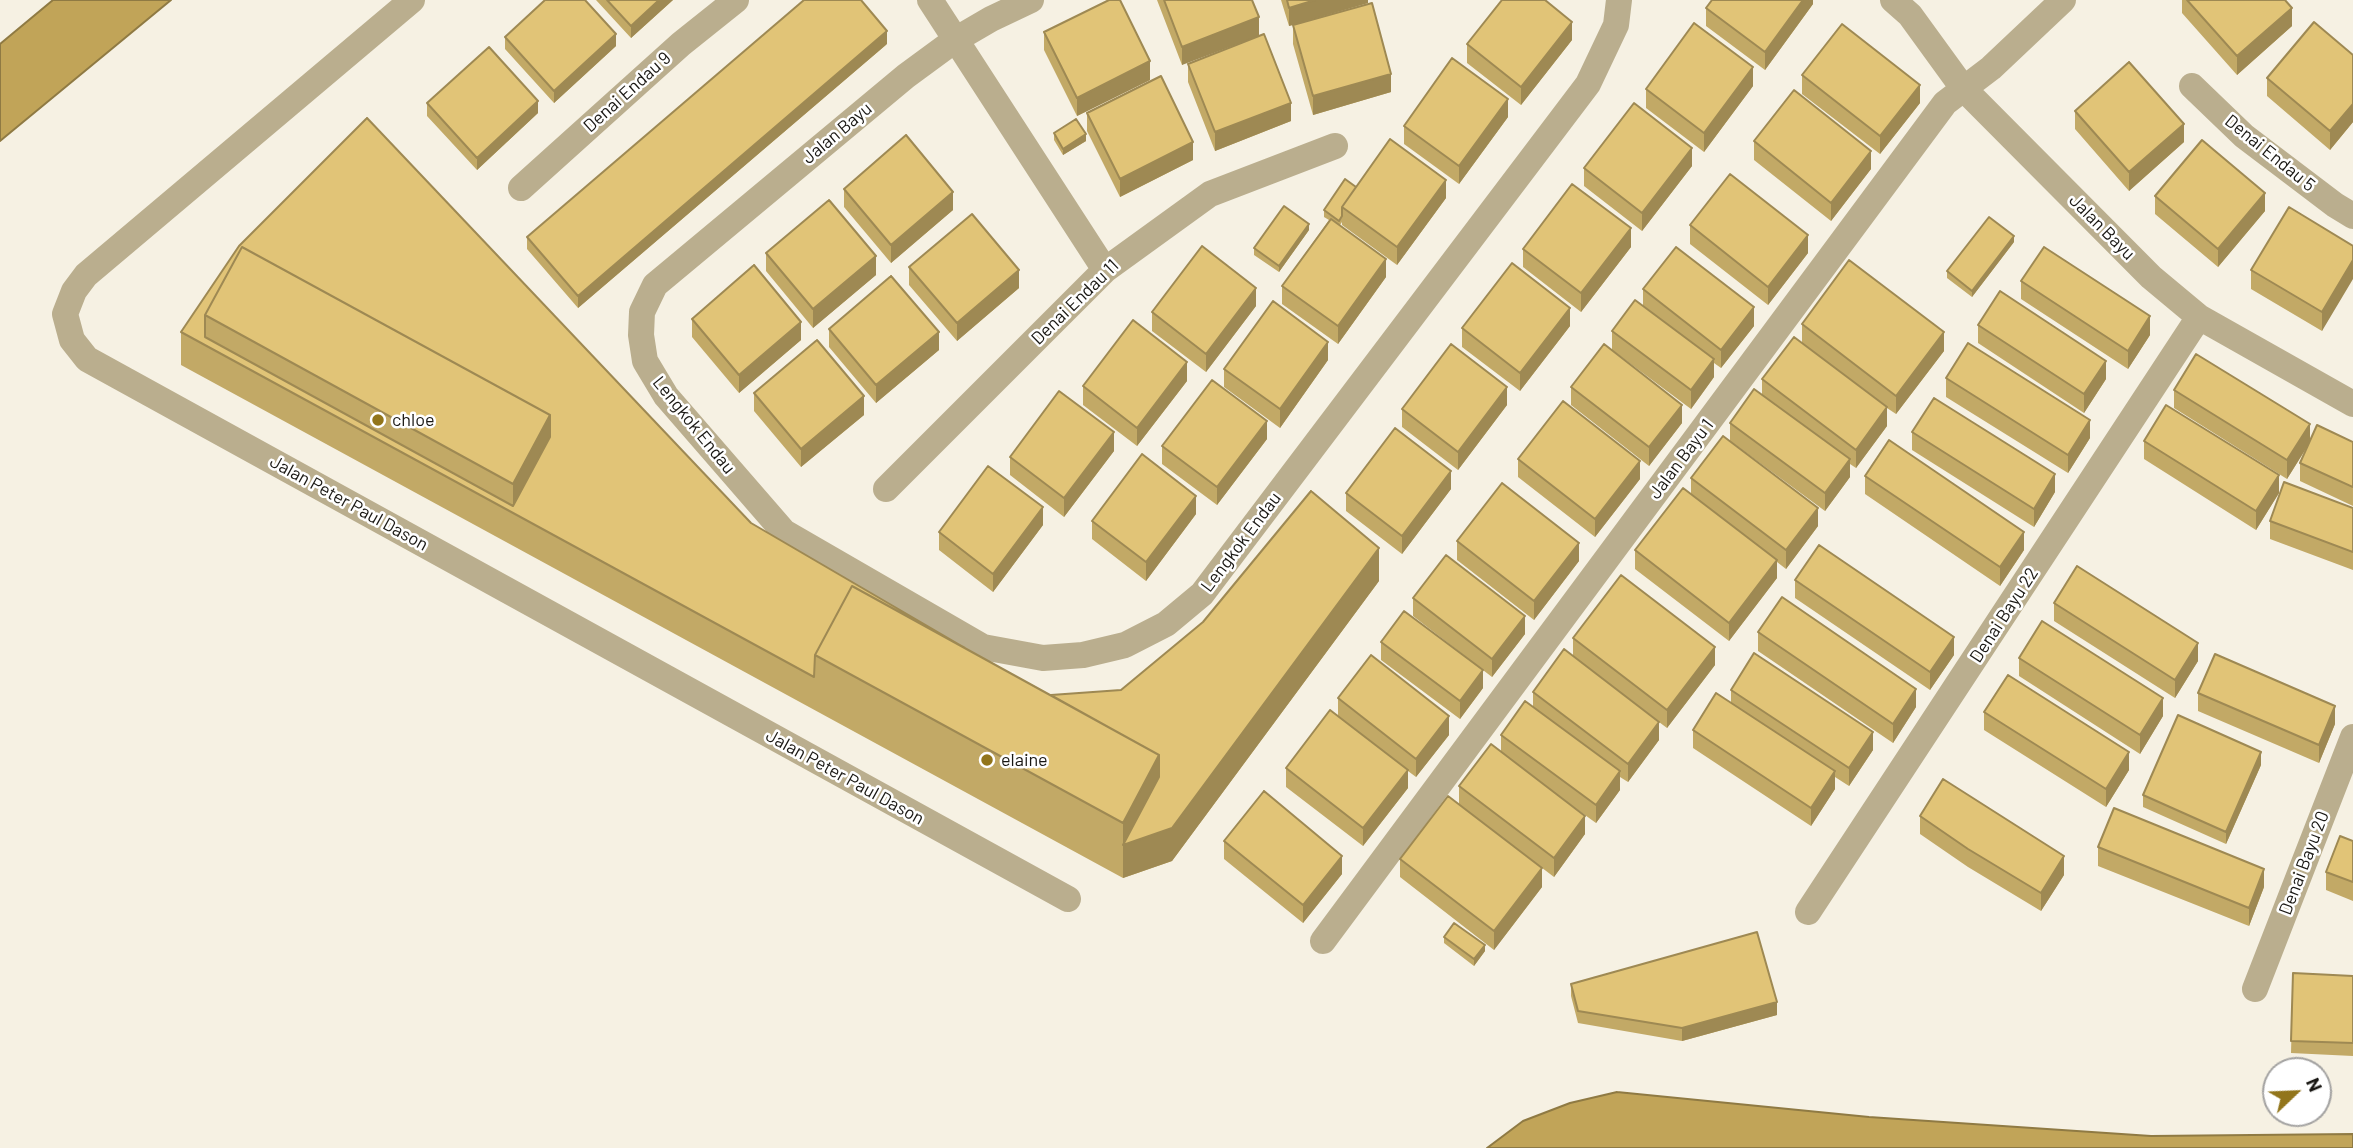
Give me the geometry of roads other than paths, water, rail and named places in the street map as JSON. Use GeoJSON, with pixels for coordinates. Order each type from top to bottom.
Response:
{"type":"FeatureCollection","features":[{"type":"Feature","properties":{"kind":"street","name":"Jalan Peter Paul Dason"},"geometry":{"type":"LineString","coordinates":[[412,0],[86,275],[74,291],[65,314],[72,340],[87,359],[1068,900]]}},
{"type":"Feature","properties":{"kind":"street","name":"Denai Endau 9"},"geometry":{"type":"LineString","coordinates":[[521,188],[681,44],[736,0]]}},
{"type":"Feature","properties":{"kind":"street"},"geometry":{"type":"LineString","coordinates":[[930,0],[1105,270]]}},
{"type":"Feature","properties":{"kind":"street","name":"Jalan Bayu"},"geometry":{"type":"LineString","coordinates":[[655,285],[906,76],[955,40],[1031,0]]}},
{"type":"Feature","properties":{"kind":"street","name":"Lengkok Endau"},"geometry":{"type":"LineString","coordinates":[[655,285],[642,312],[640,335],[645,361],[666,396],[785,532],[983,647],[1043,658],[1083,655],[1125,645],[1166,624],[1202,594],[1588,84],[1616,25],[1619,0]]}},
{"type":"Feature","properties":{"kind":"street","name":"Jalan Bayu"},"geometry":{"type":"LineString","coordinates":[[1894,0],[1910,15],[1963,88],[2151,276],[2199,317],[2353,404]]}},
{"type":"Feature","properties":{"kind":"street","name":"Jalan Bayu 1"},"geometry":{"type":"LineString","coordinates":[[1323,941],[1945,103],[1990,68],[2063,0]]}},
{"type":"Feature","properties":{"kind":"street","name":"Denai Endau 5"},"geometry":{"type":"LineString","coordinates":[[2192,86],[2244,136],[2353,216]]}},
{"type":"Feature","properties":{"kind":"street","name":"Denai Endau 11"},"geometry":{"type":"LineString","coordinates":[[886,489],[1105,270],[1210,194],[1335,146]]}},
{"type":"Feature","properties":{"kind":"street","name":"Denai Bayu 22"},"geometry":{"type":"LineString","coordinates":[[1808,912],[2199,317]]}},
{"type":"Feature","properties":{"kind":"street","name":"Denai Bayu 20"},"geometry":{"type":"LineString","coordinates":[[2255,989],[2353,737]]}},
{"type":"Feature","properties":{"kind":"place","name":"chloe"},"geometry":{"type":"Point","coordinates":[378,420]}},
{"type":"Feature","properties":{"kind":"place","name":"elaine"},"geometry":{"type":"Point","coordinates":[987,760]}}]}
